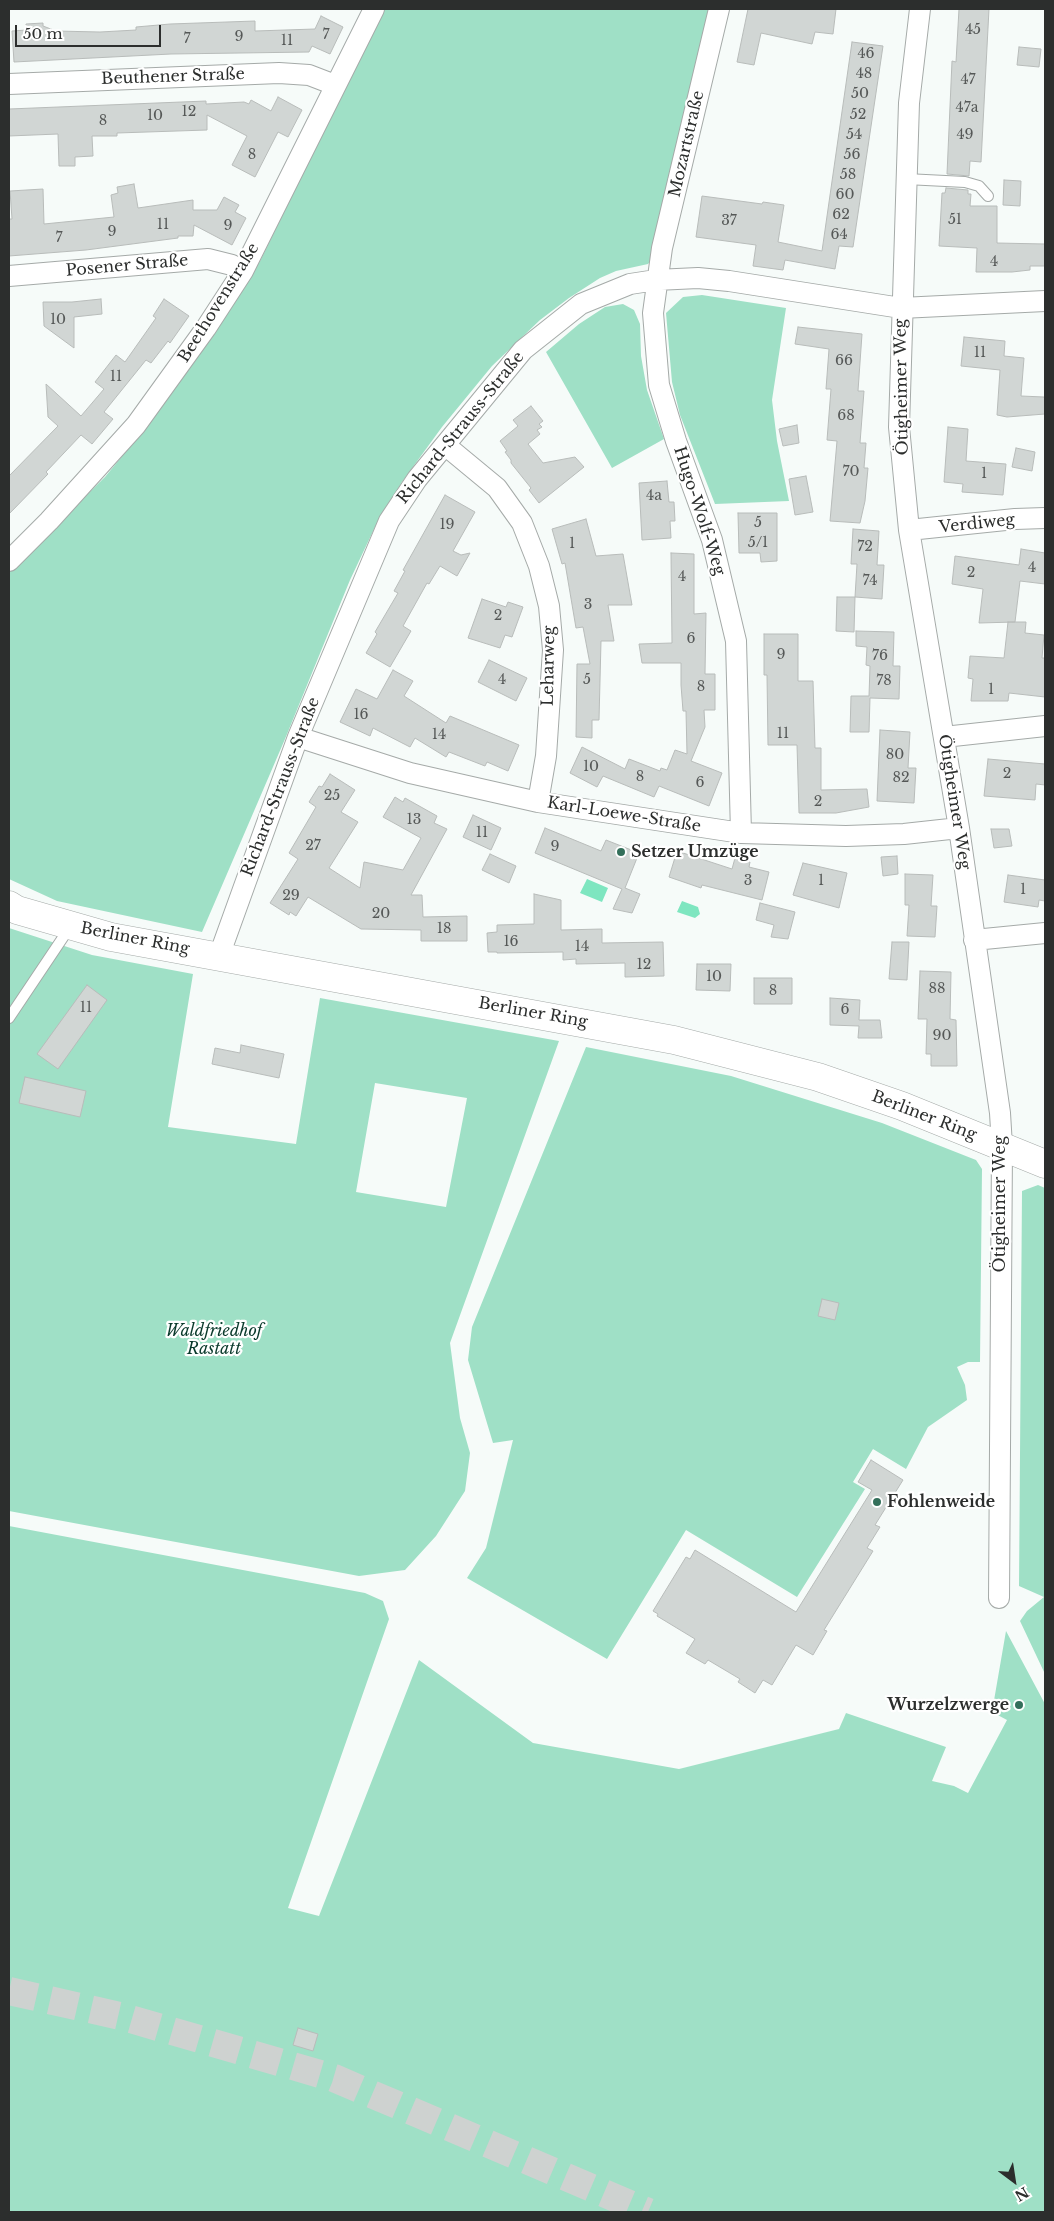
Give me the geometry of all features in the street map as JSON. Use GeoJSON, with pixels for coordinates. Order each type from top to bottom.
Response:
{"type":"FeatureCollection","features":[{"type":"Feature","properties":{"kind":"street","name":"Beethovenstraße"},"geometry":{"type":"LineString","coordinates":[[9,561],[49,522],[136,425],[206,328],[243,271],[374,9]]}},
{"type":"Feature","properties":{"kind":"street","name":"Mozartstraße"},"geometry":{"type":"LineString","coordinates":[[656,280],[719,9]]}},
{"type":"Feature","properties":{"kind":"street","name":"Ötigheimer Weg"},"geometry":{"type":"LineString","coordinates":[[920,9],[909,103],[901,308],[899,428],[909,530],[959,828],[992,1052],[1002,1146],[998,1598]]}},
{"type":"Feature","properties":{"kind":"street","name":"Beuthener Straße"},"geometry":{"type":"LineString","coordinates":[[9,84],[279,73],[309,75],[335,85]]}},
{"type":"Feature","properties":{"kind":"street","name":"Posener Straße"},"geometry":{"type":"LineString","coordinates":[[9,276],[208,259],[232,265],[243,271]]}},
{"type":"Feature","properties":{"kind":"street","name":"Richard-Strauss-Straße"},"geometry":{"type":"LineString","coordinates":[[220,956],[298,736],[389,520],[417,478],[524,350],[581,304],[630,284],[656,280],[698,278],[729,281],[901,308],[1045,302]]}},
{"type":"Feature","properties":{"kind":"street","name":"Hugo-Wolf-Weg"},"geometry":{"type":"LineString","coordinates":[[656,280],[653,313],[659,385],[676,441],[712,540],[736,641],[742,833]]}},
{"type":"Feature","properties":{"kind":"street","name":"Leharweg"},"geometry":{"type":"LineString","coordinates":[[445,445],[498,488],[522,523],[539,566],[549,606],[553,650],[546,756],[538,802]]}},
{"type":"Feature","properties":{"kind":"street","name":"Verdiweg"},"geometry":{"type":"LineString","coordinates":[[909,530],[1015,519],[1045,518]]}},
{"type":"Feature","properties":{"kind":"street"},"geometry":{"type":"LineString","coordinates":[[944,737],[1045,726]]}},
{"type":"Feature","properties":{"kind":"street","name":"Karl-Loewe-Straße"},"geometry":{"type":"LineString","coordinates":[[298,736],[410,774],[538,802],[742,833],[846,836],[904,834],[959,828]]}},
{"type":"Feature","properties":{"kind":"street","name":"Berliner Ring"},"geometry":{"type":"LineString","coordinates":[[9,905],[17,910],[111,937],[674,1040],[818,1077],[902,1106],[1045,1164]]}},
{"type":"Feature","properties":{"kind":"street"},"geometry":{"type":"LineString","coordinates":[[974,940],[1045,934]]}},
{"type":"Feature","properties":{"kind":"lane"},"geometry":{"type":"LineString","coordinates":[[906,179],[964,182],[979,186],[988,196]]}},
{"type":"Feature","properties":{"kind":"lane"},"geometry":{"type":"LineString","coordinates":[[9,1018],[71,926]]}},
{"type":"Feature","properties":{"kind":"green space"},"geometry":{"type":"Polygon","coordinates":[[[384,9],[710,9],[653,258],[648,264],[616,271],[600,278],[540,320],[492,366],[442,427],[402,482],[375,527],[350,580],[285,739],[202,932],[57,901],[9,879],[9,571],[105,477],[146,427],[227,314],[260,261],[384,9]]]}},
{"type":"Feature","properties":{"kind":"green space"},"geometry":{"type":"Polygon","coordinates":[[[702,295],[786,308],[772,400],[777,441],[789,501],[715,504],[680,415],[672,382],[666,313],[683,297],[702,295]]]}},
{"type":"Feature","properties":{"kind":"green space"},"geometry":{"type":"Polygon","coordinates":[[[623,304],[634,310],[640,324],[641,356],[647,390],[664,439],[612,468],[546,352],[579,324],[605,307],[623,304]]]}},
{"type":"Feature","properties":{"kind":"green space","name":"Waldfriedhof Rastatt"},"geometry":{"type":"Polygon","coordinates":[[[9,928],[92,955],[193,974],[168,1127],[296,1144],[320,998],[559,1041],[450,1343],[460,1418],[470,1453],[465,1491],[436,1536],[405,1570],[359,1576],[9,1511],[9,928]],[[375,1083],[356,1192],[446,1207],[467,1098],[375,1083]]]}},
{"type":"Feature","properties":{"kind":"green space"},"geometry":{"type":"Polygon","coordinates":[[[586,1047],[731,1076],[882,1123],[976,1160],[982,1169],[980,1362],[968,1362],[957,1367],[965,1385],[967,1400],[928,1427],[906,1469],[873,1449],[853,1482],[865,1489],[797,1597],[686,1530],[607,1659],[467,1578],[486,1548],[513,1440],[493,1443],[468,1360],[472,1327],[586,1047]]]}},
{"type":"Feature","properties":{"kind":"green space"},"geometry":{"type":"Polygon","coordinates":[[[1038,1185],[1045,1188],[1045,1674],[1020,1621],[1027,1611],[1044,1597],[1019,1586],[1022,1191],[1038,1185]]]}},
{"type":"Feature","properties":{"kind":"green space"},"geometry":{"type":"Polygon","coordinates":[[[9,1526],[365,1593],[383,1601],[389,1619],[288,1908],[319,1916],[419,1660],[533,1743],[679,1769],[839,1729],[846,1713],[946,1747],[932,1781],[954,1786],[968,1793],[1007,1720],[992,1712],[1006,1631],[1045,1704],[1045,2212],[9,2212],[9,1526]]]}},
{"type":"Feature","properties":{"kind":"shaded area"},"geometry":{"type":"Polygon","coordinates":[[[587,879],[608,888],[602,902],[580,893],[587,879]]]}},
{"type":"Feature","properties":{"kind":"shaded area"},"geometry":{"type":"Polygon","coordinates":[[[682,901],[698,907],[700,914],[695,918],[677,912],[682,901]]]}},
{"type":"Feature","properties":{"kind":"building"},"geometry":{"type":"Polygon","coordinates":[[[748,9],[836,9],[833,34],[815,32],[812,44],[761,33],[754,65],[737,62],[748,9]]]}},
{"type":"Feature","properties":{"kind":"building"},"geometry":{"type":"Polygon","coordinates":[[[959,9],[989,9],[981,162],[970,161],[969,176],[947,174],[952,61],[956,62],[959,9]]]}},
{"type":"Feature","properties":{"kind":"building"},"geometry":{"type":"Polygon","coordinates":[[[321,16],[343,27],[330,54],[312,46],[309,52],[171,54],[14,62],[12,31],[26,30],[26,24],[43,23],[43,26],[56,31],[100,32],[136,30],[136,27],[170,24],[255,21],[255,31],[315,29],[321,16]]]}},
{"type":"Feature","properties":{"kind":"building"},"geometry":{"type":"Polygon","coordinates":[[[852,42],[883,46],[853,247],[839,246],[835,269],[785,260],[783,270],[753,266],[756,245],[696,237],[702,196],[762,204],[763,202],[784,205],[778,242],[822,251],[852,42]]]}},
{"type":"Feature","properties":{"kind":"building"},"geometry":{"type":"Polygon","coordinates":[[[1019,47],[1041,49],[1039,67],[1017,65],[1019,47]]]}},
{"type":"Feature","properties":{"kind":"building"},"geometry":{"type":"Polygon","coordinates":[[[278,97],[302,110],[288,137],[278,132],[255,177],[232,165],[247,136],[207,115],[207,130],[117,133],[117,136],[92,136],[93,156],[75,157],[75,166],[59,166],[58,134],[9,136],[9,109],[206,101],[206,104],[244,102],[249,104],[251,100],[271,111],[278,97]]]}},
{"type":"Feature","properties":{"kind":"building"},"geometry":{"type":"Polygon","coordinates":[[[1004,180],[1021,181],[1020,206],[1003,205],[1004,180]]]}},
{"type":"Feature","properties":{"kind":"building"},"geometry":{"type":"Polygon","coordinates":[[[134,184],[138,208],[193,200],[193,210],[217,210],[224,197],[239,205],[235,212],[246,218],[232,245],[194,225],[193,236],[178,236],[178,238],[86,250],[9,256],[9,219],[12,219],[10,191],[43,189],[44,224],[114,217],[111,195],[118,193],[117,187],[134,184]]]}},
{"type":"Feature","properties":{"kind":"building"},"geometry":{"type":"Polygon","coordinates":[[[946,188],[968,190],[968,194],[971,194],[970,206],[997,206],[997,243],[1045,244],[1045,266],[1030,266],[1030,270],[1012,272],[976,272],[977,248],[939,246],[942,193],[945,193],[946,188]]]}},
{"type":"Feature","properties":{"kind":"building"},"geometry":{"type":"Polygon","coordinates":[[[101,299],[102,314],[74,317],[74,348],[44,326],[43,302],[101,299]]]}},
{"type":"Feature","properties":{"kind":"building"},"geometry":{"type":"Polygon","coordinates":[[[164,299],[189,316],[170,343],[168,341],[151,363],[146,360],[104,412],[113,419],[92,444],[81,435],[46,472],[48,474],[9,514],[9,476],[58,426],[48,417],[46,384],[81,416],[104,389],[95,382],[116,355],[125,362],[156,318],[153,316],[164,299]]]}},
{"type":"Feature","properties":{"kind":"building"},"geometry":{"type":"Polygon","coordinates":[[[798,327],[862,334],[858,391],[864,391],[860,443],[866,443],[864,468],[868,468],[865,501],[860,523],[830,521],[837,441],[827,440],[831,389],[826,389],[829,349],[795,344],[798,327]]]}},
{"type":"Feature","properties":{"kind":"building"},"geometry":{"type":"Polygon","coordinates":[[[964,337],[1005,341],[1004,356],[1024,358],[1021,396],[1044,397],[1045,414],[1007,417],[997,415],[1000,370],[961,366],[964,337]]]}},
{"type":"Feature","properties":{"kind":"building"},"geometry":{"type":"Polygon","coordinates":[[[531,406],[543,421],[539,424],[542,427],[537,430],[540,434],[528,444],[543,463],[575,457],[584,467],[539,503],[529,490],[531,488],[511,463],[505,452],[507,451],[500,441],[518,426],[513,420],[531,406]]]}},
{"type":"Feature","properties":{"kind":"building"},"geometry":{"type":"Polygon","coordinates":[[[797,425],[799,443],[783,446],[779,429],[797,425]]]}},
{"type":"Feature","properties":{"kind":"building"},"geometry":{"type":"Polygon","coordinates":[[[948,427],[968,429],[966,461],[1006,464],[1003,495],[962,492],[963,484],[944,482],[948,427]]]}},
{"type":"Feature","properties":{"kind":"building"},"geometry":{"type":"Polygon","coordinates":[[[1016,448],[1035,452],[1032,471],[1012,467],[1016,448]]]}},
{"type":"Feature","properties":{"kind":"building"},"geometry":{"type":"Polygon","coordinates":[[[806,476],[813,512],[795,515],[789,479],[806,476]]]}},
{"type":"Feature","properties":{"kind":"building"},"geometry":{"type":"Polygon","coordinates":[[[667,481],[669,502],[674,502],[675,521],[670,521],[671,538],[642,540],[639,483],[667,481]]]}},
{"type":"Feature","properties":{"kind":"building"},"geometry":{"type":"Polygon","coordinates":[[[445,495],[475,512],[453,551],[461,555],[470,553],[457,576],[440,566],[429,584],[427,583],[403,626],[411,631],[390,667],[366,653],[377,634],[375,632],[398,593],[394,591],[405,571],[403,570],[445,495]]]}},
{"type":"Feature","properties":{"kind":"building"},"geometry":{"type":"Polygon","coordinates":[[[738,513],[777,513],[777,561],[761,562],[760,553],[739,553],[738,513]]]}},
{"type":"Feature","properties":{"kind":"building"},"geometry":{"type":"Polygon","coordinates":[[[586,519],[596,556],[623,554],[632,605],[608,605],[614,641],[601,641],[599,720],[592,720],[592,738],[576,737],[577,664],[590,664],[583,627],[576,628],[565,563],[562,564],[552,529],[586,519]]]}},
{"type":"Feature","properties":{"kind":"building"},"geometry":{"type":"Polygon","coordinates":[[[853,529],[879,531],[877,565],[884,565],[882,599],[855,597],[857,564],[851,564],[853,529]]]}},
{"type":"Feature","properties":{"kind":"building"},"geometry":{"type":"Polygon","coordinates":[[[1021,549],[1045,553],[1045,584],[1020,581],[1015,622],[979,623],[983,589],[952,584],[955,556],[1019,565],[1021,549]]]}},
{"type":"Feature","properties":{"kind":"building"},"geometry":{"type":"Polygon","coordinates":[[[671,553],[694,554],[694,614],[706,613],[705,674],[715,674],[715,710],[704,710],[705,727],[691,761],[722,773],[709,806],[659,786],[654,797],[603,776],[597,787],[570,773],[582,747],[625,769],[629,759],[660,771],[661,768],[667,770],[675,750],[687,754],[686,711],[683,711],[681,663],[642,663],[639,644],[672,643],[671,553]]]}},
{"type":"Feature","properties":{"kind":"building"},"geometry":{"type":"Polygon","coordinates":[[[837,597],[855,597],[854,632],[836,631],[837,597]]]}},
{"type":"Feature","properties":{"kind":"building"},"geometry":{"type":"Polygon","coordinates":[[[482,599],[506,607],[508,602],[523,607],[512,637],[505,635],[500,648],[468,638],[482,599]]]}},
{"type":"Feature","properties":{"kind":"building"},"geometry":{"type":"Polygon","coordinates":[[[1008,622],[1026,622],[1025,633],[1044,635],[1042,658],[1045,658],[1045,697],[1009,693],[1008,701],[971,701],[973,679],[968,678],[970,656],[1004,658],[1008,622]]]}},
{"type":"Feature","properties":{"kind":"building"},"geometry":{"type":"Polygon","coordinates":[[[856,631],[894,632],[893,666],[900,666],[899,699],[870,698],[869,732],[850,732],[851,696],[869,696],[870,666],[866,665],[867,647],[856,646],[856,631]]]}},
{"type":"Feature","properties":{"kind":"building"},"geometry":{"type":"Polygon","coordinates":[[[764,634],[798,634],[798,681],[813,681],[815,748],[821,748],[821,790],[867,789],[869,807],[836,813],[799,813],[797,745],[768,745],[767,675],[764,675],[764,634]]]}},
{"type":"Feature","properties":{"kind":"building"},"geometry":{"type":"Polygon","coordinates":[[[489,660],[527,678],[516,701],[478,682],[489,660]]]}},
{"type":"Feature","properties":{"kind":"building"},"geometry":{"type":"Polygon","coordinates":[[[393,670],[413,681],[404,696],[446,723],[450,716],[519,745],[508,771],[487,762],[485,766],[449,752],[446,757],[415,738],[410,747],[373,728],[370,736],[340,722],[356,689],[377,699],[393,670]]]}},
{"type":"Feature","properties":{"kind":"building"},"geometry":{"type":"Polygon","coordinates":[[[880,730],[910,732],[908,768],[916,768],[914,803],[877,801],[880,730]]]}},
{"type":"Feature","properties":{"kind":"building"},"geometry":{"type":"Polygon","coordinates":[[[988,759],[1045,764],[1045,785],[1036,784],[1035,800],[984,796],[988,759]]]}},
{"type":"Feature","properties":{"kind":"building"},"geometry":{"type":"Polygon","coordinates":[[[330,774],[355,790],[341,812],[358,822],[329,868],[360,888],[364,862],[403,870],[421,838],[383,817],[395,797],[403,802],[405,798],[437,816],[434,823],[447,829],[411,895],[422,895],[423,917],[467,916],[467,941],[421,941],[421,930],[361,929],[308,897],[296,916],[290,912],[289,915],[270,903],[298,859],[289,853],[316,807],[309,802],[319,786],[322,787],[330,774]]]}},
{"type":"Feature","properties":{"kind":"building"},"geometry":{"type":"Polygon","coordinates":[[[473,815],[501,828],[491,850],[463,837],[473,815]]]}},
{"type":"Feature","properties":{"kind":"building"},"geometry":{"type":"Polygon","coordinates":[[[545,828],[601,851],[606,840],[639,853],[625,888],[640,894],[632,913],[613,909],[622,889],[535,853],[545,828]]]}},
{"type":"Feature","properties":{"kind":"building"},"geometry":{"type":"Polygon","coordinates":[[[991,829],[1009,829],[1012,846],[994,848],[991,829]]]}},
{"type":"Feature","properties":{"kind":"building"},"geometry":{"type":"Polygon","coordinates":[[[677,851],[732,869],[735,858],[750,862],[749,867],[769,872],[762,900],[702,885],[701,888],[669,877],[677,851]]]}},
{"type":"Feature","properties":{"kind":"building"},"geometry":{"type":"Polygon","coordinates":[[[490,854],[516,866],[509,883],[482,870],[490,854]]]}},
{"type":"Feature","properties":{"kind":"building"},"geometry":{"type":"Polygon","coordinates":[[[897,856],[898,874],[883,876],[881,857],[897,856]]]}},
{"type":"Feature","properties":{"kind":"building"},"geometry":{"type":"Polygon","coordinates":[[[803,863],[847,873],[839,908],[793,895],[803,863]]]}},
{"type":"Feature","properties":{"kind":"building"},"geometry":{"type":"Polygon","coordinates":[[[905,874],[933,875],[931,906],[937,906],[935,937],[907,936],[909,905],[905,905],[905,874]]]}},
{"type":"Feature","properties":{"kind":"building"},"geometry":{"type":"Polygon","coordinates":[[[1008,875],[1045,880],[1045,901],[1039,900],[1038,907],[1004,902],[1008,875]]]}},
{"type":"Feature","properties":{"kind":"building"},"geometry":{"type":"Polygon","coordinates":[[[534,894],[561,900],[561,930],[602,929],[602,943],[663,942],[664,976],[625,977],[625,963],[576,964],[576,959],[563,960],[563,952],[488,952],[487,933],[497,932],[497,925],[534,924],[534,894]]]}},
{"type":"Feature","properties":{"kind":"building"},"geometry":{"type":"Polygon","coordinates":[[[760,903],[795,912],[788,939],[771,937],[774,925],[756,920],[760,903]]]}},
{"type":"Feature","properties":{"kind":"building"},"geometry":{"type":"Polygon","coordinates":[[[892,942],[909,942],[907,980],[889,979],[892,942]]]}},
{"type":"Feature","properties":{"kind":"building"},"geometry":{"type":"Polygon","coordinates":[[[697,964],[731,964],[730,991],[696,990],[697,964]]]}},
{"type":"Feature","properties":{"kind":"building"},"geometry":{"type":"Polygon","coordinates":[[[920,971],[951,972],[950,1019],[956,1020],[957,1066],[931,1066],[931,1054],[926,1054],[927,1019],[918,1019],[920,971]]]}},
{"type":"Feature","properties":{"kind":"building"},"geometry":{"type":"Polygon","coordinates":[[[754,978],[792,978],[792,1004],[754,1004],[754,978]]]}},
{"type":"Feature","properties":{"kind":"building"},"geometry":{"type":"Polygon","coordinates":[[[87,985],[107,1000],[58,1069],[37,1054],[87,985]]]}},
{"type":"Feature","properties":{"kind":"building"},"geometry":{"type":"Polygon","coordinates":[[[830,998],[860,1000],[859,1020],[880,1020],[882,1038],[858,1038],[859,1026],[830,1025],[830,998]]]}},
{"type":"Feature","properties":{"kind":"building"},"geometry":{"type":"Polygon","coordinates":[[[241,1045],[284,1054],[279,1078],[212,1064],[215,1048],[240,1053],[241,1045]]]}},
{"type":"Feature","properties":{"kind":"building"},"geometry":{"type":"Polygon","coordinates":[[[25,1077],[86,1091],[80,1117],[19,1103],[25,1077]]]}},
{"type":"Feature","properties":{"kind":"building"},"geometry":{"type":"Polygon","coordinates":[[[822,1299],[839,1303],[835,1320],[818,1316],[822,1299]]]}},
{"type":"Feature","properties":{"kind":"building"},"geometry":{"type":"Polygon","coordinates":[[[871,1460],[903,1480],[875,1525],[880,1527],[867,1548],[873,1551],[824,1630],[827,1631],[813,1655],[796,1645],[772,1685],[763,1680],[755,1693],[738,1682],[740,1679],[708,1660],[705,1664],[686,1653],[695,1639],[657,1616],[658,1614],[653,1611],[686,1557],[690,1559],[695,1550],[796,1612],[872,1490],[858,1482],[871,1460]]]}},
{"type":"Feature","properties":{"kind":"building"},"geometry":{"type":"Polygon","coordinates":[[[298,2028],[318,2034],[313,2051],[293,2045],[298,2028]]]}},
{"type":"Feature","properties":{"kind":"tunnel"},"geometry":{"type":"LineString","coordinates":[[9,1991],[120,2016],[334,2078],[648,2212]]}},
{"type":"Feature","properties":{"kind":"place","name":"Setzer Umzüge"},"geometry":{"type":"Point","coordinates":[621,852]}},
{"type":"Feature","properties":{"kind":"place","name":"Fohlenweide"},"geometry":{"type":"Point","coordinates":[877,1502]}},
{"type":"Feature","properties":{"kind":"place","name":"Wurzelzwerge"},"geometry":{"type":"Point","coordinates":[1019,1705]}}]}
